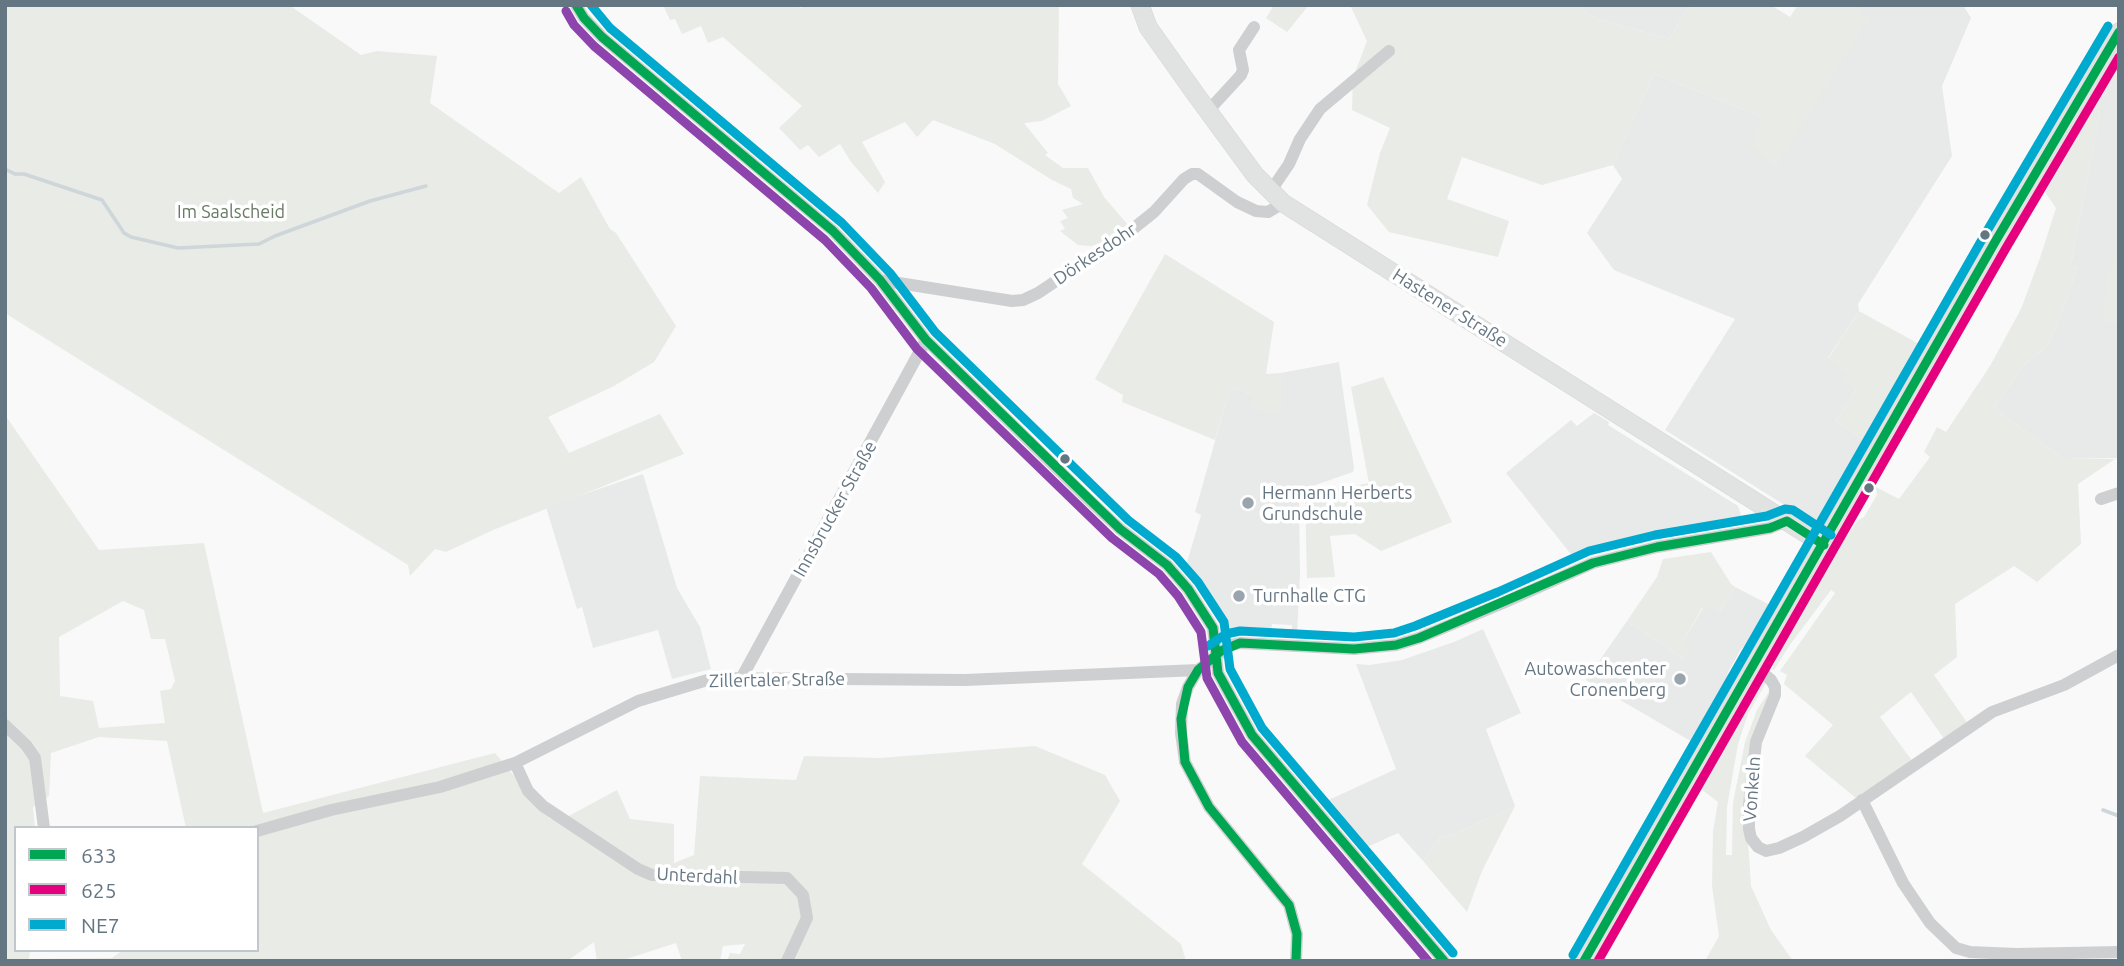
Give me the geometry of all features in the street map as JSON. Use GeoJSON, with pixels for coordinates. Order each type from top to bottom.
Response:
{"type":"FeatureCollection","features":[{"type":"Feature","properties":{"kind":"main road","name":"Hastener Straße"},"geometry":{"type":"LineString","coordinates":[[1140,5],[1148,27],[1255,175],[1276,197],[1824,545]]}},
{"type":"Feature","properties":{"kind":"main road"},"geometry":{"type":"LineString","coordinates":[[1584,961],[1995,242],[2119,32]]}},
{"type":"Feature","properties":{"kind":"street"},"geometry":{"type":"LineString","coordinates":[[576,5],[584,19],[614,48],[825,224],[880,280],[926,340],[1087,498],[1167,565],[1188,589],[1213,628],[1218,673],[1252,735],[1444,961]]}},
{"type":"Feature","properties":{"kind":"street"},"geometry":{"type":"LineString","coordinates":[[1208,111],[1241,75],[1243,70],[1239,50],[1254,27]]}},
{"type":"Feature","properties":{"kind":"street"},"geometry":{"type":"LineString","coordinates":[[1276,197],[1300,139],[1320,109],[1389,51]]}},
{"type":"Feature","properties":{"kind":"street","name":"Dörkesdohr"},"geometry":{"type":"LineString","coordinates":[[880,280],[1012,301],[1023,300],[1038,293],[1129,232],[1154,212],[1184,179],[1192,174],[1198,174],[1237,202],[1256,211],[1268,212],[1276,197]]}},
{"type":"Feature","properties":{"kind":"street","name":"Innsbrucker Straße"},"geometry":{"type":"LineString","coordinates":[[742,677],[926,340]]}},
{"type":"Feature","properties":{"kind":"street"},"geometry":{"type":"LineString","coordinates":[[2101,499],[2119,493]]}},
{"type":"Feature","properties":{"kind":"street"},"geometry":{"type":"LineString","coordinates":[[1296,961],[1297,934],[1289,905],[1209,807],[1185,762],[1181,733],[1182,704],[1198,670],[1231,645],[1240,643],[1354,649],[1396,645],[1419,638],[1593,563],[1657,547],[1770,528],[1787,521]]}},
{"type":"Feature","properties":{"kind":"street","name":"Vonkeln"},"geometry":{"type":"LineString","coordinates":[[1754,666],[1771,680],[1775,687],[1775,695],[1756,741],[1749,829],[1751,838],[1758,847],[1766,851],[1786,845],[1831,821],[1992,712],[2064,685],[2119,655]]}},
{"type":"Feature","properties":{"kind":"street","name":"Zillertaler Straße"},"geometry":{"type":"LineString","coordinates":[[259,830],[331,810],[440,787],[515,763],[638,701],[714,678],[965,680],[1198,670]]}},
{"type":"Feature","properties":{"kind":"street"},"geometry":{"type":"LineString","coordinates":[[5,725],[35,758],[44,826]]}},
{"type":"Feature","properties":{"kind":"street","name":"Unterdahl"},"geometry":{"type":"LineString","coordinates":[[515,763],[528,791],[543,806],[638,869],[652,875],[787,878],[803,895],[807,918],[787,961]]}},
{"type":"Feature","properties":{"kind":"street"},"geometry":{"type":"LineString","coordinates":[[1862,800],[1903,883],[1930,923],[1951,945],[1969,956],[2119,952]]}},
{"type":"Feature","properties":{"kind":"shaded area"},"geometry":{"type":"Polygon","coordinates":[[[1574,5],[1690,5],[1669,39],[1595,18],[1574,5]]]}},
{"type":"Feature","properties":{"kind":"shaded area"},"geometry":{"type":"Polygon","coordinates":[[[1854,5],[1963,5],[1971,18],[1942,86],[1952,156],[1858,304],[1859,311],[1828,358],[1846,373],[1856,390],[1835,421],[1863,439],[1818,526],[1665,430],[1735,319],[1614,270],[1587,233],[1622,179],[1613,165],[1654,74],[1763,117],[1869,17],[1854,5]]]}},
{"type":"Feature","properties":{"kind":"shaded area"},"geometry":{"type":"Polygon","coordinates":[[[2119,65],[2119,458],[2064,459],[1994,408],[2025,364],[2049,345],[2078,268],[2071,265],[2100,112],[2095,106],[2119,65]]]}},
{"type":"Feature","properties":{"kind":"shaded area","name":"Hermann Herberts Grundschule"},"geometry":{"type":"Polygon","coordinates":[[[1339,362],[1354,468],[1353,472],[1299,493],[1300,575],[1297,635],[1292,634],[1292,625],[1272,624],[1271,633],[1232,631],[1224,626],[1185,569],[1201,515],[1195,512],[1230,388],[1252,394],[1280,413],[1281,373],[1339,362]]]}},
{"type":"Feature","properties":{"kind":"shaded area"},"geometry":{"type":"Polygon","coordinates":[[[1594,413],[1609,422],[1608,425],[1738,506],[1741,515],[1738,522],[1574,558],[1506,473],[1571,420],[1577,426],[1594,413]]]}},
{"type":"Feature","properties":{"kind":"shaded area"},"geometry":{"type":"Polygon","coordinates":[[[643,474],[677,588],[700,627],[711,669],[672,679],[658,630],[593,648],[582,607],[577,609],[546,507],[643,474]]]}},
{"type":"Feature","properties":{"kind":"shaded area"},"geometry":{"type":"Polygon","coordinates":[[[1735,587],[1772,606],[1756,634],[1741,649],[1728,672],[1726,688],[1694,743],[1586,680],[1627,621],[1684,660],[1683,642],[1703,608],[1710,605],[1720,612],[1735,587]]]}},
{"type":"Feature","properties":{"kind":"shaded area"},"geometry":{"type":"Polygon","coordinates":[[[1483,629],[1521,713],[1486,729],[1515,806],[1452,835],[1440,837],[1423,861],[1398,833],[1363,849],[1322,803],[1396,769],[1356,664],[1370,665],[1402,660],[1483,629]]]}},
{"type":"Feature","properties":{"kind":"green space","name":"Im Saalscheid"},"geometry":{"type":"Polygon","coordinates":[[[5,5],[289,5],[361,55],[377,51],[437,56],[430,103],[559,193],[581,177],[610,229],[616,233],[676,326],[654,362],[614,386],[548,417],[569,453],[660,414],[684,454],[493,530],[446,552],[435,549],[410,576],[408,565],[8,315],[5,313],[5,5]]]}},
{"type":"Feature","properties":{"kind":"green space"},"geometry":{"type":"Polygon","coordinates":[[[663,5],[799,5],[800,8],[807,5],[1059,5],[1058,84],[1071,106],[1042,121],[1024,123],[1048,153],[1045,155],[1063,168],[1088,168],[1104,197],[1128,225],[1103,242],[1092,246],[1078,245],[1060,231],[1065,229],[1060,221],[1068,218],[1062,210],[1083,204],[1073,198],[1071,189],[995,144],[933,120],[917,137],[905,122],[862,142],[885,182],[878,193],[851,162],[840,144],[819,157],[808,145],[800,150],[779,128],[802,106],[723,37],[708,43],[701,26],[682,34],[675,19],[670,20],[663,5]]]}},
{"type":"Feature","properties":{"kind":"green space"},"geometry":{"type":"Polygon","coordinates":[[[1274,5],[1309,5],[1287,32],[1266,18],[1274,5]]]}},
{"type":"Feature","properties":{"kind":"green space"},"geometry":{"type":"Polygon","coordinates":[[[1350,5],[1574,5],[1595,18],[1669,39],[1690,5],[1771,5],[1790,17],[1798,5],[1854,5],[1870,17],[1776,167],[1751,144],[1763,117],[1654,74],[1613,165],[1542,185],[1462,157],[1447,199],[1509,221],[1498,257],[1389,232],[1367,205],[1380,153],[1390,128],[1352,110],[1353,78],[1367,41],[1350,5]]]}},
{"type":"Feature","properties":{"kind":"green space"},"geometry":{"type":"Polygon","coordinates":[[[2095,106],[2100,112],[2071,265],[2078,268],[2049,345],[2025,364],[1994,408],[2064,459],[2115,459],[2078,484],[2081,544],[2037,582],[2014,566],[1955,604],[1957,657],[1934,675],[1968,724],[1945,740],[1911,692],[1880,717],[1913,762],[1857,799],[1805,756],[1833,725],[1784,684],[1787,675],[1780,671],[1835,593],[1831,590],[1774,670],[1772,669],[1843,542],[1858,520],[1864,517],[1877,495],[1876,487],[1899,499],[1930,457],[1924,452],[1937,427],[1946,432],[1990,366],[2021,309],[2056,208],[2045,192],[2095,106]]]}},
{"type":"Feature","properties":{"kind":"green space"},"geometry":{"type":"Polygon","coordinates":[[[2119,240],[2119,324],[2104,322],[2102,313],[2106,284],[2119,240]]]}},
{"type":"Feature","properties":{"kind":"green space"},"geometry":{"type":"Polygon","coordinates":[[[1165,254],[1274,322],[1266,374],[1281,373],[1281,414],[1251,408],[1252,394],[1230,388],[1215,440],[1122,402],[1123,395],[1095,379],[1165,254]]]}},
{"type":"Feature","properties":{"kind":"green space"},"geometry":{"type":"Polygon","coordinates":[[[1859,311],[1919,344],[1863,439],[1835,421],[1856,390],[1842,380],[1846,373],[1828,359],[1859,311]]]}},
{"type":"Feature","properties":{"kind":"green space"},"geometry":{"type":"Polygon","coordinates":[[[1383,377],[1452,522],[1381,551],[1355,534],[1330,536],[1335,577],[1307,578],[1305,495],[1369,483],[1351,387],[1383,377]]]}},
{"type":"Feature","properties":{"kind":"green space"},"geometry":{"type":"Polygon","coordinates":[[[5,415],[99,550],[204,543],[263,813],[495,753],[550,819],[565,818],[617,790],[630,819],[674,824],[674,863],[694,855],[700,776],[796,780],[804,756],[880,758],[1035,746],[1105,775],[1120,801],[1082,864],[1181,944],[1186,961],[727,961],[730,953],[740,954],[745,944],[723,946],[720,961],[682,961],[676,943],[620,961],[597,961],[594,942],[567,961],[5,961],[5,415]],[[123,601],[59,637],[60,696],[93,701],[99,728],[165,723],[160,691],[171,689],[175,681],[165,639],[151,639],[144,610],[123,601]]]}},
{"type":"Feature","properties":{"kind":"green space"},"geometry":{"type":"Polygon","coordinates":[[[1711,552],[1735,587],[1720,612],[1710,606],[1707,610],[1702,608],[1683,642],[1691,647],[1684,660],[1627,621],[1657,577],[1663,559],[1711,552]]]}},
{"type":"Feature","properties":{"kind":"green space"},"geometry":{"type":"Polygon","coordinates":[[[1763,681],[1766,683],[1748,714],[1738,744],[1727,807],[1726,855],[1732,855],[1733,803],[1745,742],[1757,710],[1770,690],[1770,698],[1755,734],[1748,840],[1751,886],[1771,930],[1793,961],[1705,961],[1719,936],[1712,886],[1713,831],[1718,802],[1701,789],[1763,681]]]}},
{"type":"Feature","properties":{"kind":"green space"},"geometry":{"type":"Polygon","coordinates":[[[1515,806],[1482,871],[1467,912],[1423,861],[1440,837],[1452,835],[1515,806]]]}},
{"type":"Feature","properties":{"kind":"waterway"},"geometry":{"type":"LineString","coordinates":[[5,169],[102,200],[124,233],[178,248],[259,244],[370,201],[426,186]]}},
{"type":"Feature","properties":{"kind":"waterway"},"geometry":{"type":"LineString","coordinates":[[2103,810],[2119,816]]}},
{"type":"Feature","properties":{"kind":"transit line","name":"633"},"geometry":{"type":"LineString","coordinates":[[576,5],[602,37],[833,231],[880,280],[926,340],[1120,529],[1167,565],[1188,589],[1213,628],[1218,673],[1252,735],[1444,961]]}},
{"type":"Feature","properties":{"kind":"transit line","name":"NE7"},"geometry":{"type":"LineString","coordinates":[[591,5],[610,28],[842,223],[890,273],[935,332],[1128,520],[1176,557],[1198,582],[1224,622],[1230,669],[1262,728],[1453,953]]}},
{"type":"Feature","properties":{"kind":"transit line"},"geometry":{"type":"LineString","coordinates":[[566,11],[574,25],[594,46],[825,240],[871,288],[917,349],[1112,538],[1159,574],[1178,596],[1201,632],[1207,678],[1242,742],[1428,961]]}},
{"type":"Feature","properties":{"kind":"transit line","name":"NE7"},"geometry":{"type":"LineString","coordinates":[[1573,955],[1984,236],[2108,26]]}},
{"type":"Feature","properties":{"kind":"transit line","name":"633"},"geometry":{"type":"LineString","coordinates":[[1584,961],[1995,242],[2119,32]]}},
{"type":"Feature","properties":{"kind":"transit line","name":"625"},"geometry":{"type":"LineString","coordinates":[[1598,961],[2006,248],[2119,57]]}},
{"type":"Feature","properties":{"kind":"transit line","name":"NE7"},"geometry":{"type":"LineString","coordinates":[[1208,646],[1226,634],[1240,631],[1354,637],[1394,633],[1498,592],[1589,551],[1655,535],[1767,516],[1785,509],[1793,510],[1831,535]]}},
{"type":"Feature","properties":{"kind":"transit line","name":"633"},"geometry":{"type":"LineString","coordinates":[[1296,961],[1297,934],[1289,905],[1209,807],[1185,762],[1181,719],[1188,687],[1198,670],[1221,651],[1240,643],[1354,649],[1396,645],[1419,638],[1593,563],[1657,547],[1770,528],[1787,521],[1824,545]]}},
{"type":"Feature","properties":{"kind":"place","name":"Hermann Herberts Grundschule"},"geometry":{"type":"Point","coordinates":[1248,503]}},
{"type":"Feature","properties":{"kind":"place","name":"Turnhalle CTG"},"geometry":{"type":"Point","coordinates":[1239,596]}},
{"type":"Feature","properties":{"kind":"place","name":"Autowaschcenter Cronenberg"},"geometry":{"type":"Point","coordinates":[1680,679]}}]}
